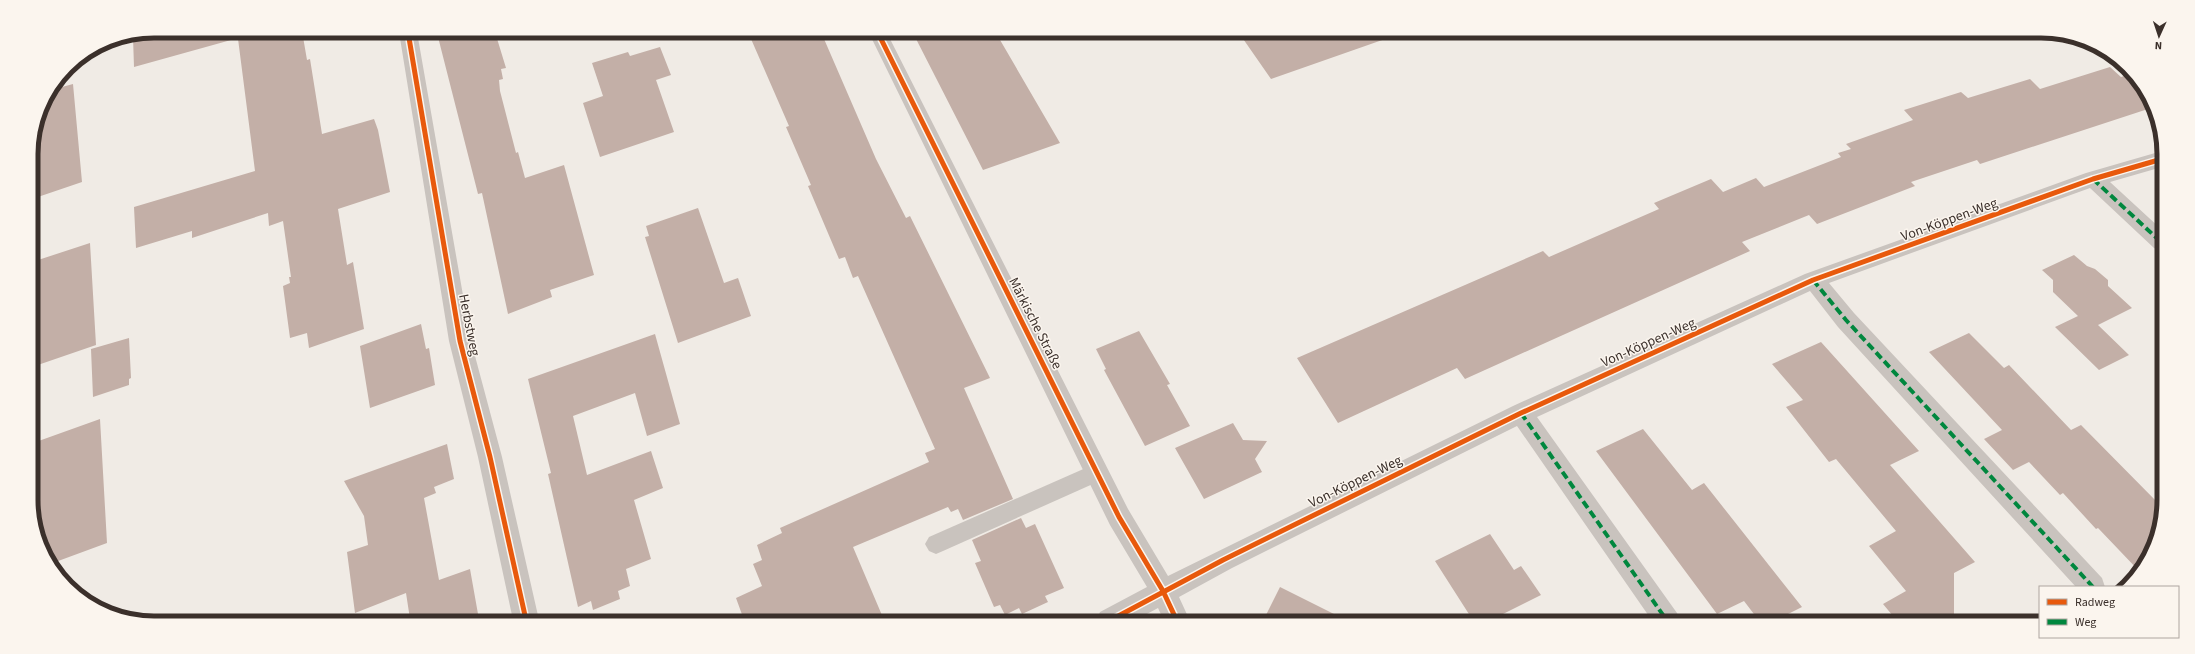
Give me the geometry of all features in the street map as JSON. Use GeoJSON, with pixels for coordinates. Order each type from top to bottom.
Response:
{"type":"FeatureCollection","features":[{"type":"Feature","properties":{"kind":"street","name":"Herbstweg"},"geometry":{"type":"LineString","coordinates":[[409,38],[460,341],[490,457],[525,616]]}},
{"type":"Feature","properties":{"kind":"street","name":"Märkische Straße"},"geometry":{"type":"LineString","coordinates":[[880,38],[1119,517],[1163,591],[1175,616]]}},
{"type":"Feature","properties":{"kind":"street","name":"Von-Köppen-Weg"},"geometry":{"type":"LineString","coordinates":[[1118,616],[1223,560],[1521,413],[1813,280],[2093,179],[2157,160]]}},
{"type":"Feature","properties":{"kind":"street"},"geometry":{"type":"LineString","coordinates":[[2093,179],[2157,238]]}},
{"type":"Feature","properties":{"kind":"street"},"geometry":{"type":"LineString","coordinates":[[1813,280],[1846,320],[2092,586]]}},
{"type":"Feature","properties":{"kind":"street"},"geometry":{"type":"LineString","coordinates":[[1521,413],[1664,616]]}},
{"type":"Feature","properties":{"kind":"lane"},"geometry":{"type":"LineString","coordinates":[[936,544],[1097,472]]}},
{"type":"Feature","properties":{"kind":"building"},"geometry":{"type":"Polygon","coordinates":[[[154,38],[231,38],[231,40],[134,67],[133,40],[154,38]]]}},
{"type":"Feature","properties":{"kind":"building"},"geometry":{"type":"Polygon","coordinates":[[[238,38],[303,38],[307,60],[310,59],[322,134],[374,119],[378,130],[390,192],[338,209],[347,265],[353,262],[364,329],[309,348],[307,333],[290,338],[283,286],[290,283],[289,277],[291,277],[283,221],[269,226],[268,213],[192,238],[192,231],[136,248],[134,207],[255,171],[238,38]]]}},
{"type":"Feature","properties":{"kind":"building"},"geometry":{"type":"Polygon","coordinates":[[[438,38],[497,38],[506,68],[501,69],[503,79],[499,80],[500,91],[516,153],[518,152],[525,178],[564,165],[594,275],[550,290],[552,297],[508,314],[482,193],[478,194],[438,38]]]}},
{"type":"Feature","properties":{"kind":"building"},"geometry":{"type":"Polygon","coordinates":[[[751,38],[824,38],[876,159],[906,218],[910,216],[990,378],[964,388],[1013,499],[963,520],[958,509],[951,512],[948,507],[853,547],[882,616],[743,616],[736,598],[762,586],[753,564],[762,560],[757,545],[782,533],[780,528],[929,462],[925,453],[935,449],[858,276],[853,278],[845,257],[839,259],[808,186],[811,185],[786,127],[789,126],[751,38]]]}},
{"type":"Feature","properties":{"kind":"building"},"geometry":{"type":"Polygon","coordinates":[[[916,38],[999,38],[1060,143],[983,170],[916,38]]]}},
{"type":"Feature","properties":{"kind":"building"},"geometry":{"type":"Polygon","coordinates":[[[1242,38],[1388,38],[1271,79],[1242,38]]]}},
{"type":"Feature","properties":{"kind":"building"},"geometry":{"type":"Polygon","coordinates":[[[660,47],[671,75],[656,80],[674,132],[600,157],[583,103],[603,96],[592,63],[628,52],[630,56],[660,47]]]}},
{"type":"Feature","properties":{"kind":"building"},"geometry":{"type":"Polygon","coordinates":[[[2110,67],[2121,77],[2126,75],[2128,77],[2138,89],[2148,109],[1980,164],[1977,160],[1911,182],[1915,186],[1817,224],[1809,215],[1742,242],[1750,251],[1465,379],[1457,368],[1338,423],[1297,358],[1543,251],[1549,257],[1659,209],[1654,203],[1711,179],[1723,192],[1756,178],[1764,187],[1841,157],[1838,153],[1851,149],[1846,144],[1913,120],[1904,110],[1961,92],[1968,98],[2030,79],[2040,89],[2110,67]]]}},
{"type":"Feature","properties":{"kind":"building"},"geometry":{"type":"Polygon","coordinates":[[[73,84],[82,182],[38,197],[39,139],[47,109],[58,88],[73,84]]]}},
{"type":"Feature","properties":{"kind":"building"},"geometry":{"type":"Polygon","coordinates":[[[698,208],[724,283],[738,278],[751,316],[678,343],[645,237],[649,236],[646,226],[698,208]]]}},
{"type":"Feature","properties":{"kind":"building"},"geometry":{"type":"Polygon","coordinates":[[[90,243],[96,345],[38,365],[38,260],[90,243]]]}},
{"type":"Feature","properties":{"kind":"building"},"geometry":{"type":"Polygon","coordinates":[[[2074,255],[2108,280],[2108,286],[2132,308],[2098,325],[2129,355],[2099,370],[2055,327],[2078,316],[2053,292],[2053,280],[2042,270],[2074,255]]]}},
{"type":"Feature","properties":{"kind":"building"},"geometry":{"type":"Polygon","coordinates":[[[421,324],[426,349],[429,348],[435,385],[370,408],[360,346],[421,324]]]}},
{"type":"Feature","properties":{"kind":"building"},"geometry":{"type":"Polygon","coordinates":[[[1139,331],[1170,384],[1167,385],[1190,426],[1145,446],[1104,370],[1106,369],[1096,349],[1139,331]]]}},
{"type":"Feature","properties":{"kind":"building"},"geometry":{"type":"Polygon","coordinates":[[[1969,333],[2004,368],[2009,365],[2071,430],[2081,425],[2157,502],[2156,515],[2151,538],[2136,568],[2098,528],[2096,529],[2063,493],[2060,495],[2029,462],[2013,470],[1984,439],[2002,430],[1929,352],[1969,333]]]}},
{"type":"Feature","properties":{"kind":"building"},"geometry":{"type":"Polygon","coordinates":[[[655,334],[680,424],[647,436],[635,393],[573,416],[587,475],[651,451],[663,488],[634,500],[651,559],[626,569],[630,586],[618,591],[620,599],[593,610],[591,601],[578,607],[548,474],[551,473],[528,379],[655,334]]]}},
{"type":"Feature","properties":{"kind":"building"},"geometry":{"type":"Polygon","coordinates":[[[129,338],[131,378],[129,379],[129,385],[93,397],[91,349],[129,338]]]}},
{"type":"Feature","properties":{"kind":"building"},"geometry":{"type":"Polygon","coordinates":[[[1821,342],[1919,451],[1890,465],[1975,562],[1954,573],[1954,616],[1893,616],[1883,604],[1906,591],[1869,546],[1896,531],[1836,459],[1829,462],[1786,407],[1803,400],[1772,364],[1821,342]]]}},
{"type":"Feature","properties":{"kind":"building"},"geometry":{"type":"Polygon","coordinates":[[[100,419],[107,543],[55,562],[44,538],[40,523],[38,500],[38,441],[100,419]]]}},
{"type":"Feature","properties":{"kind":"building"},"geometry":{"type":"Polygon","coordinates":[[[1233,423],[1243,440],[1267,441],[1255,459],[1262,472],[1204,499],[1175,448],[1233,423]]]}},
{"type":"Feature","properties":{"kind":"building"},"geometry":{"type":"Polygon","coordinates":[[[1643,429],[1692,490],[1704,483],[1802,607],[1784,616],[1755,616],[1744,601],[1717,614],[1596,451],[1643,429]]]}},
{"type":"Feature","properties":{"kind":"building"},"geometry":{"type":"Polygon","coordinates":[[[447,444],[454,479],[434,487],[436,493],[424,498],[439,580],[470,569],[478,614],[473,616],[410,616],[406,593],[355,613],[347,552],[368,545],[364,516],[344,481],[447,444]]]}},
{"type":"Feature","properties":{"kind":"building"},"geometry":{"type":"Polygon","coordinates":[[[1021,518],[1026,528],[1035,524],[1064,588],[1045,596],[1048,602],[1022,614],[1019,608],[1005,615],[1000,605],[994,607],[975,563],[981,561],[972,540],[1021,518]]]}},
{"type":"Feature","properties":{"kind":"building"},"geometry":{"type":"Polygon","coordinates":[[[1490,534],[1514,570],[1521,566],[1541,595],[1499,616],[1470,616],[1435,561],[1490,534]]]}},
{"type":"Feature","properties":{"kind":"building"},"geometry":{"type":"Polygon","coordinates":[[[1280,587],[1338,616],[1266,616],[1280,587]]]}},
{"type":"Feature","properties":{"kind":"marked path"},"geometry":{"type":"LineString","coordinates":[[2093,179],[2157,238]]}},
{"type":"Feature","properties":{"kind":"marked path"},"geometry":{"type":"LineString","coordinates":[[1813,280],[1846,320],[2092,586]]}},
{"type":"Feature","properties":{"kind":"marked path"},"geometry":{"type":"LineString","coordinates":[[1521,413],[1664,616]]}},
{"type":"Feature","properties":{"kind":"cycle path"},"geometry":{"type":"LineString","coordinates":[[409,38],[460,341],[490,457],[525,616]]}},
{"type":"Feature","properties":{"kind":"cycle path"},"geometry":{"type":"LineString","coordinates":[[880,38],[1119,517],[1163,591],[1175,616]]}},
{"type":"Feature","properties":{"kind":"cycle path"},"geometry":{"type":"LineString","coordinates":[[1118,616],[1223,560],[1521,413],[1813,280],[2093,179],[2157,160]]}}]}
